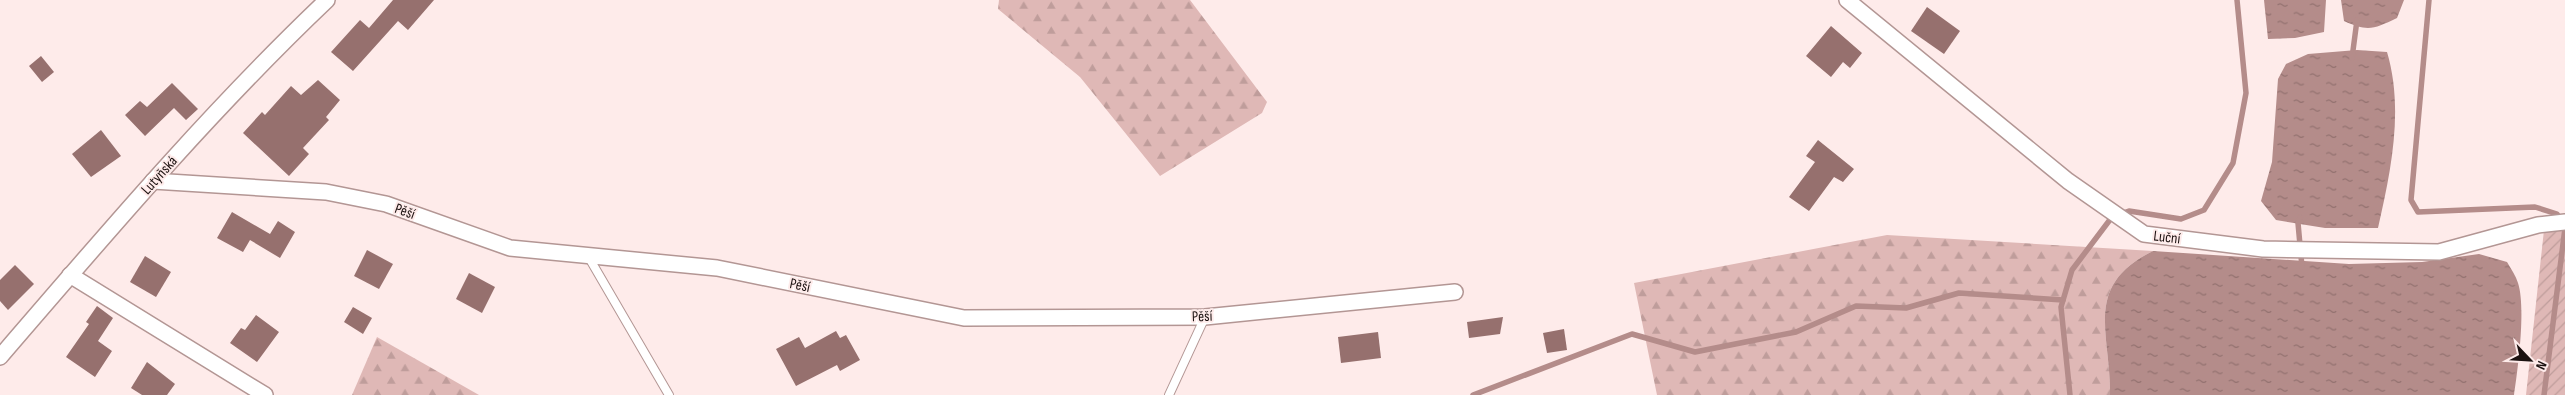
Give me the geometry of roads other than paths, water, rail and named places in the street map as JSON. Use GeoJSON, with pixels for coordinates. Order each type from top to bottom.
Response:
{"type":"FeatureCollection","features":[{"type":"Feature","properties":{"kind":"street","name":"Lutyňská"},"geometry":{"type":"LineString","coordinates":[[0,357],[153,181],[273,51],[327,0]]}},
{"type":"Feature","properties":{"kind":"street","name":"Luční"},"geometry":{"type":"LineString","coordinates":[[1847,0],[2068,181],[2144,234],[2262,249],[2438,252],[2538,225],[2565,222]]}},
{"type":"Feature","properties":{"kind":"street","name":"Pěší"},"geometry":{"type":"LineString","coordinates":[[153,181],[326,192],[386,204],[510,248],[718,268],[964,318],[1205,317],[1455,292]]}},
{"type":"Feature","properties":{"kind":"street"},"geometry":{"type":"LineString","coordinates":[[70,276],[265,395]]}},
{"type":"Feature","properties":{"kind":"lane"},"geometry":{"type":"LineString","coordinates":[[587,256],[669,395]]}},
{"type":"Feature","properties":{"kind":"lane"},"geometry":{"type":"LineString","coordinates":[[1169,395],[1205,317]]}},
{"type":"Feature","properties":{"kind":"water"},"geometry":{"type":"Polygon","coordinates":[[[2264,0],[2326,0],[2324,32],[2295,38],[2268,39],[2264,0]]]}},
{"type":"Feature","properties":{"kind":"water"},"geometry":{"type":"Polygon","coordinates":[[[2341,0],[2404,0],[2397,18],[2376,27],[2365,28],[2344,21],[2341,0]]]}},
{"type":"Feature","properties":{"kind":"water"},"geometry":{"type":"Polygon","coordinates":[[[2357,50],[2387,52],[2395,96],[2394,140],[2378,228],[2325,228],[2276,220],[2261,201],[2272,162],[2278,79],[2286,64],[2308,54],[2357,50]]]}},
{"type":"Feature","properties":{"kind":"water"},"geometry":{"type":"Polygon","coordinates":[[[2153,251],[2349,264],[2422,262],[2479,254],[2507,262],[2518,283],[2521,307],[2514,395],[2110,395],[2105,331],[2105,313],[2108,296],[2116,280],[2131,265],[2153,251]]]}},
{"type":"Feature","properties":{"kind":"waterway"},"geometry":{"type":"LineString","coordinates":[[2070,395],[2061,307],[2072,270],[2112,217],[2129,211],[2181,219],[2204,210],[2233,163],[2246,93],[2237,0]]}},
{"type":"Feature","properties":{"kind":"waterway"},"geometry":{"type":"LineString","coordinates":[[2429,0],[2411,200],[2418,212],[2535,207],[2557,214],[2561,221]]}},
{"type":"Feature","properties":{"kind":"waterway"},"geometry":{"type":"LineString","coordinates":[[2352,58],[2357,20]]}},
{"type":"Feature","properties":{"kind":"waterway"},"geometry":{"type":"LineString","coordinates":[[2300,217],[2298,223],[2302,267]]}},
{"type":"Feature","properties":{"kind":"waterway"},"geometry":{"type":"LineString","coordinates":[[2544,395],[2565,228]]}},
{"type":"Feature","properties":{"kind":"waterway"},"geometry":{"type":"LineString","coordinates":[[1473,395],[1632,334],[1695,352],[1796,332],[1856,306],[1906,308],[1959,293],[2063,300]]}}]}
